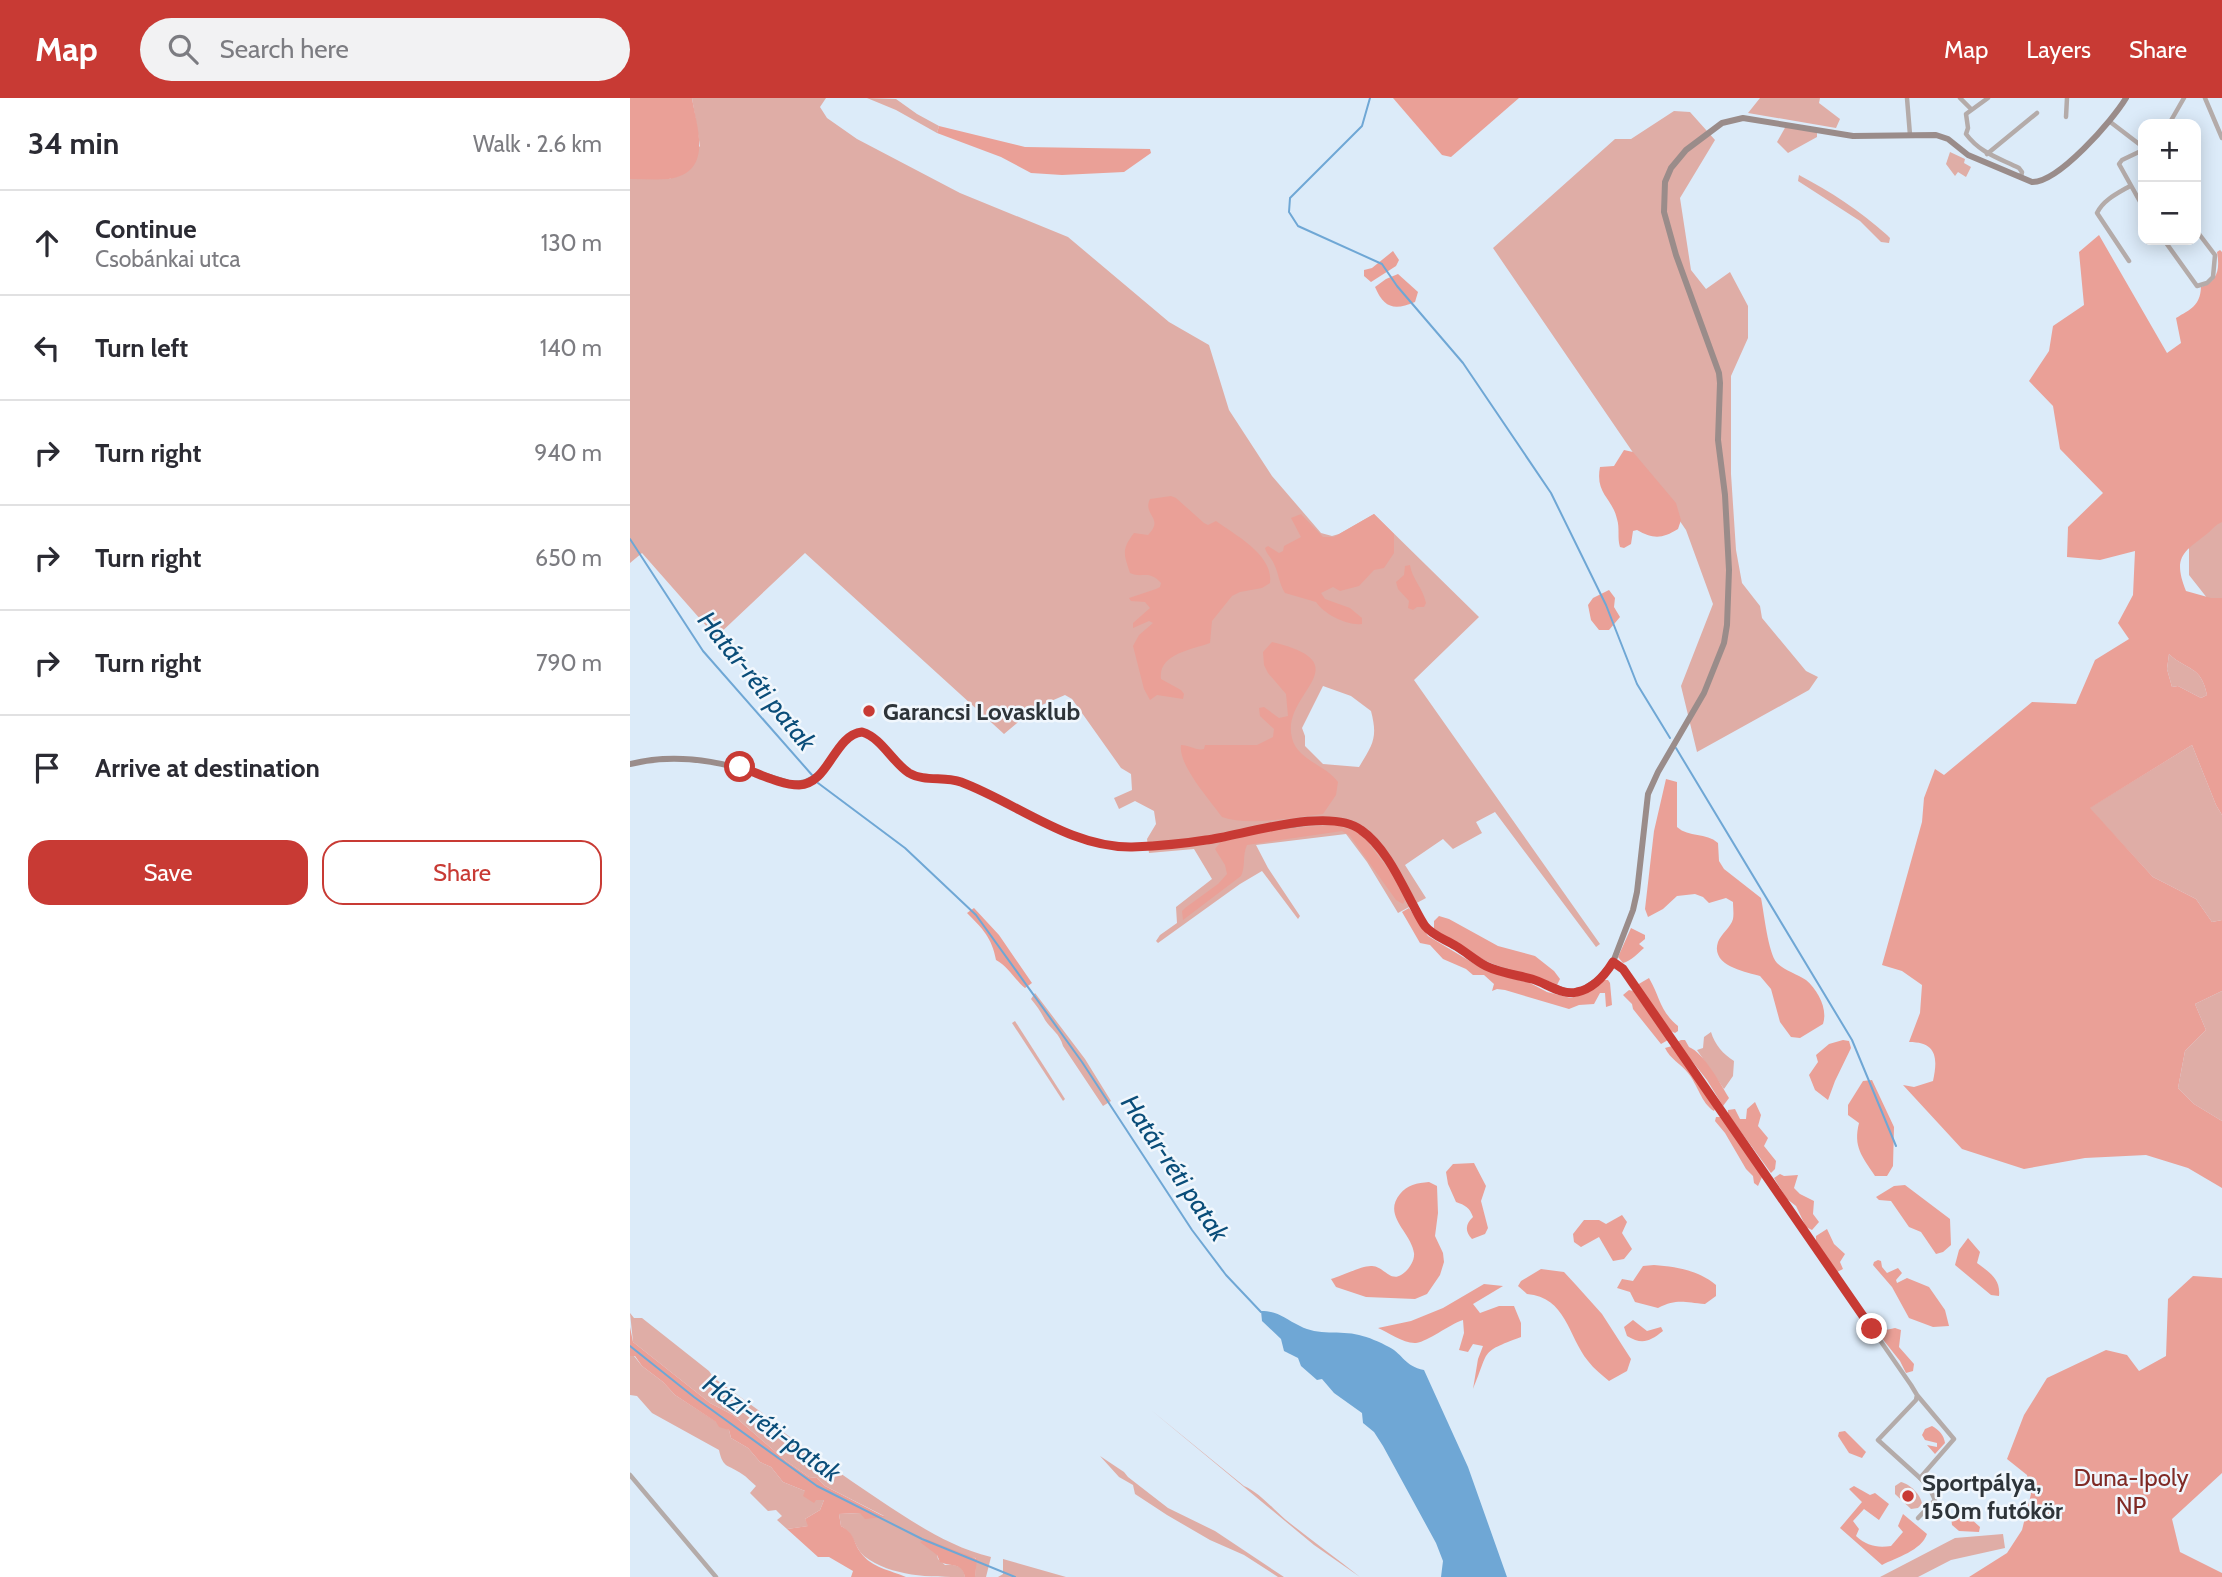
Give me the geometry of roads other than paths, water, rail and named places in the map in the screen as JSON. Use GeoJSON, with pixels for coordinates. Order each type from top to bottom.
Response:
{"type":"FeatureCollection","features":[{"type":"Feature","properties":{"kind":"main road"},"geometry":{"type":"LineString","coordinates":[[630,764],[691,758],[729,764],[801,785],[810,782],[848,739],[862,732],[914,776],[958,781],[1048,824],[1110,845],[1132,847],[1208,840],[1262,828],[1320,821],[1350,823],[1361,830],[1378,848],[1403,885],[1423,924],[1440,938],[1486,966],[1570,993],[1588,987],[1599,979],[1613,962],[1633,910],[1648,794],[1704,693],[1724,643],[1727,625],[1727,532],[1718,440],[1720,383],[1664,212],[1665,182],[1671,168],[1686,150],[1722,123],[1734,119],[1754,119],[1853,136],[1936,135],[1948,139],[1968,155],[2032,182],[2040,182],[2079,154],[2126,98]]}},
{"type":"Feature","properties":{"kind":"street"},"geometry":{"type":"LineString","coordinates":[[1908,98],[1910,135]]}},
{"type":"Feature","properties":{"kind":"street"},"geometry":{"type":"LineString","coordinates":[[1960,98],[1966,107],[1972,110]]}},
{"type":"Feature","properties":{"kind":"street"},"geometry":{"type":"LineString","coordinates":[[1988,98],[1965,116],[1968,128],[1966,134],[1987,154],[2019,168],[2021,177]]}},
{"type":"Feature","properties":{"kind":"street"},"geometry":{"type":"LineString","coordinates":[[2066,117],[2067,98]]}},
{"type":"Feature","properties":{"kind":"street"},"geometry":{"type":"LineString","coordinates":[[2172,119],[2184,98]]}},
{"type":"Feature","properties":{"kind":"street"},"geometry":{"type":"LineString","coordinates":[[2205,98],[2222,138]]}},
{"type":"Feature","properties":{"kind":"street"},"geometry":{"type":"LineString","coordinates":[[1987,154],[2037,113]]}},
{"type":"Feature","properties":{"kind":"street"},"geometry":{"type":"LineString","coordinates":[[2109,121],[2138,145]]}},
{"type":"Feature","properties":{"kind":"street"},"geometry":{"type":"LineString","coordinates":[[2138,152],[2119,164],[2138,198]]}},
{"type":"Feature","properties":{"kind":"street"},"geometry":{"type":"LineString","coordinates":[[2130,186],[2107,201],[2097,213],[2130,261]]}},
{"type":"Feature","properties":{"kind":"street"},"geometry":{"type":"LineString","coordinates":[[2168,245],[2197,286],[2207,283],[2213,277],[2215,255],[2201,237]]}},
{"type":"Feature","properties":{"kind":"street"},"geometry":{"type":"LineString","coordinates":[[1613,962],[1623,969],[1917,1395],[1954,1439],[1920,1478]]}},
{"type":"Feature","properties":{"kind":"street"},"geometry":{"type":"LineString","coordinates":[[1917,1395],[1916,1400],[1878,1440],[1930,1489],[1935,1500],[1918,1518]]}},
{"type":"Feature","properties":{"kind":"street"},"geometry":{"type":"LineString","coordinates":[[630,1475],[716,1577]]}},
{"type":"Feature","properties":{"kind":"water"},"geometry":{"type":"Polygon","coordinates":[[[1261,1311],[1277,1314],[1314,1331],[1370,1338],[1394,1350],[1412,1366],[1424,1370],[1468,1467],[1507,1577],[1441,1577],[1443,1561],[1436,1543],[1383,1446],[1374,1432],[1363,1423],[1362,1413],[1334,1393],[1322,1379],[1317,1380],[1301,1366],[1298,1358],[1284,1351],[1281,1339],[1262,1321],[1261,1311]]]}},
{"type":"Feature","properties":{"kind":"waterway"},"geometry":{"type":"LineString","coordinates":[[1370,98],[1362,126],[1290,198],[1289,212],[1298,226],[1382,264],[1397,286],[1463,363],[1551,493],[1606,605],[1637,684],[1670,738]]}},
{"type":"Feature","properties":{"kind":"waterway","name":"Határ-réti patak"},"geometry":{"type":"LineString","coordinates":[[630,539],[703,651],[812,775]]}},
{"type":"Feature","properties":{"kind":"waterway"},"geometry":{"type":"LineString","coordinates":[[1676,748],[1852,1040],[1896,1146]]}},
{"type":"Feature","properties":{"kind":"waterway","name":"Határ-réti patak"},"geometry":{"type":"LineString","coordinates":[[818,783],[905,848],[976,915],[1082,1062],[1192,1230],[1226,1275],[1261,1312]]}},
{"type":"Feature","properties":{"kind":"waterway","name":"Házi-réti-patak"},"geometry":{"type":"LineString","coordinates":[[630,1346],[694,1397],[817,1486],[922,1539],[1015,1577]]}},
{"type":"Feature","properties":{"kind":"place","name":"Garancsi Lovasklub"},"geometry":{"type":"Point","coordinates":[869,711]}},
{"type":"Feature","properties":{"kind":"place","name":"Sportpálya, 150m futókör"},"geometry":{"type":"Point","coordinates":[1908,1496]}},
{"type":"Feature","properties":{"kind":"park label","name":"Duna-Ipoly NP"},"geometry":{"type":"Point","coordinates":[2131,1491]}}]}
